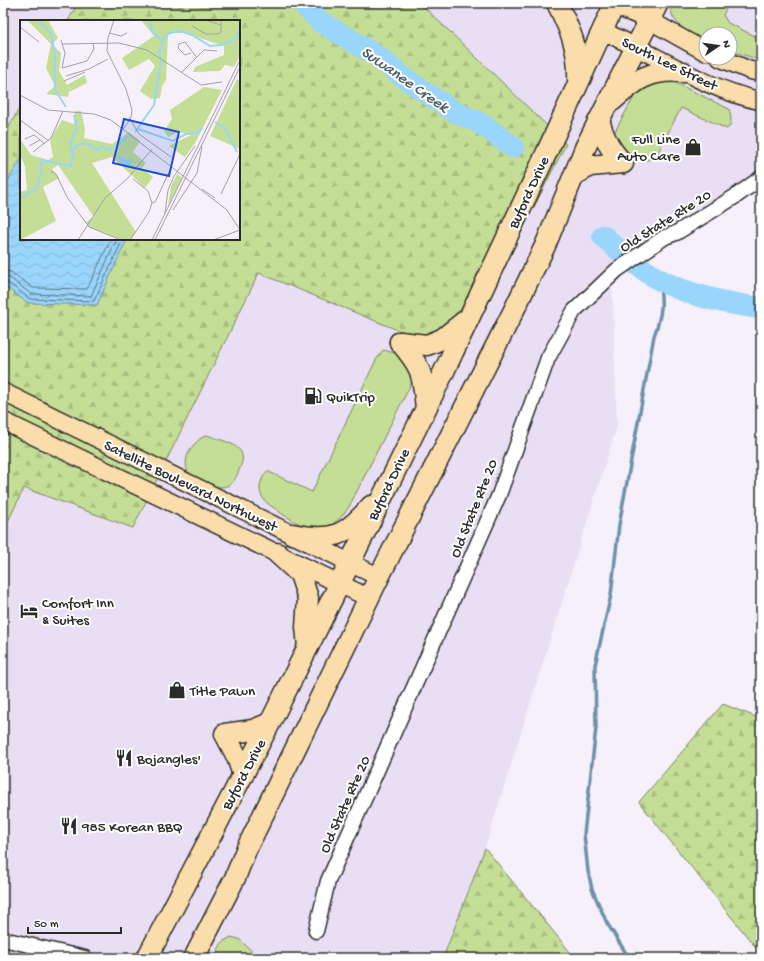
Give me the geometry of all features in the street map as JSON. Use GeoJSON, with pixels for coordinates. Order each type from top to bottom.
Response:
{"type":"FeatureCollection","features":[{"type":"Feature","properties":{"kind":"highway"},"geometry":{"type":"LineString","coordinates":[[557,3],[570,29],[577,49],[578,84]]}},
{"type":"Feature","properties":{"kind":"highway","name":"Buford Drive"},"geometry":{"type":"LineString","coordinates":[[146,958],[270,723],[388,486],[469,317],[614,4]]}},
{"type":"Feature","properties":{"kind":"highway"},"geometry":{"type":"LineString","coordinates":[[194,958],[235,878],[246,850],[379,577],[515,308],[545,246],[585,148],[653,11]]}},
{"type":"Feature","properties":{"kind":"highway"},"geometry":{"type":"LineString","coordinates":[[602,114],[636,81],[668,70],[683,72]]}},
{"type":"Feature","properties":{"kind":"highway"},"geometry":{"type":"LineString","coordinates":[[575,175],[590,166],[623,163],[609,148],[604,138],[602,114]]}},
{"type":"Feature","properties":{"kind":"highway"},"geometry":{"type":"LineString","coordinates":[[426,408],[421,372],[417,362],[400,342],[427,345],[442,339],[469,317]]}},
{"type":"Feature","properties":{"kind":"highway"},"geometry":{"type":"LineString","coordinates":[[292,534],[315,539],[336,536],[353,526],[388,486]]}},
{"type":"Feature","properties":{"kind":"highway"},"geometry":{"type":"LineString","coordinates":[[277,552],[300,574],[308,598],[306,626],[308,648]]}},
{"type":"Feature","properties":{"kind":"highway"},"geometry":{"type":"LineString","coordinates":[[243,774],[225,734],[253,730],[270,723]]}},
{"type":"Feature","properties":{"kind":"main road","name":"South Lee Street"},"geometry":{"type":"LineString","coordinates":[[614,4],[653,11],[698,46]]}},
{"type":"Feature","properties":{"kind":"main road","name":"South Lee Street"},"geometry":{"type":"LineString","coordinates":[[602,31],[636,45],[683,72],[739,96],[761,101]]}},
{"type":"Feature","properties":{"kind":"main road","name":"South Lee Street"},"geometry":{"type":"LineString","coordinates":[[738,65],[761,73]]}},
{"type":"Feature","properties":{"kind":"main road","name":"Satellite Boulevard Northwest"},"geometry":{"type":"LineString","coordinates":[[3,392],[379,577]]}},
{"type":"Feature","properties":{"kind":"main road","name":"Satellite Boulevard Northwest"},"geometry":{"type":"LineString","coordinates":[[3,421],[277,552],[369,598]]}},
{"type":"Feature","properties":{"kind":"street","name":"Old State Rte 20"},"geometry":{"type":"LineString","coordinates":[[316,931],[328,881],[499,495],[548,358],[574,311],[617,270],[665,237],[676,233],[736,196],[761,178]]}},
{"type":"Feature","properties":{"kind":"street"},"geometry":{"type":"LineString","coordinates":[[3,939],[85,958]]}},
{"type":"Feature","properties":{"kind":"shaded area"},"geometry":{"type":"Polygon","coordinates":[[[3,3],[78,3],[69,20],[20,20],[20,107],[3,137],[3,3]]]}},
{"type":"Feature","properties":{"kind":"shaded area"},"geometry":{"type":"Polygon","coordinates":[[[420,3],[761,3],[761,188],[689,213],[612,277],[617,426],[485,848],[443,958],[3,958],[3,532],[24,488],[134,528],[259,273],[462,357],[566,144],[420,3]]]}},
{"type":"Feature","properties":{"kind":"green space"},"geometry":{"type":"Polygon","coordinates":[[[78,3],[420,3],[566,144],[517,241],[463,357],[259,273],[133,528],[24,488],[3,532],[3,138],[20,107],[20,240],[240,240],[240,20],[69,20],[78,3]]]}},
{"type":"Feature","properties":{"kind":"green space"},"geometry":{"type":"Polygon","coordinates":[[[671,3],[729,3],[723,15],[728,23],[734,26],[698,26],[698,37],[681,27],[673,17],[671,3]]]}},
{"type":"Feature","properties":{"kind":"green space"},"geometry":{"type":"Polygon","coordinates":[[[738,28],[761,39],[761,60],[738,53],[738,28]]]}},
{"type":"Feature","properties":{"kind":"green space"},"geometry":{"type":"Polygon","coordinates":[[[670,80],[729,109],[731,120],[729,127],[727,129],[681,108],[655,158],[643,161],[620,150],[613,135],[636,93],[645,85],[670,80]]]}},
{"type":"Feature","properties":{"kind":"green space"},"geometry":{"type":"Polygon","coordinates":[[[383,350],[399,354],[415,376],[349,507],[341,517],[332,524],[324,527],[307,527],[297,523],[268,504],[262,497],[260,485],[262,479],[267,471],[312,492],[376,360],[383,350]]]}},
{"type":"Feature","properties":{"kind":"green space"},"geometry":{"type":"Polygon","coordinates":[[[207,435],[235,446],[242,455],[242,462],[234,481],[225,487],[213,486],[201,482],[191,476],[186,467],[186,461],[193,445],[202,437],[207,435]]]}},
{"type":"Feature","properties":{"kind":"green space"},"geometry":{"type":"Polygon","coordinates":[[[723,704],[761,719],[761,954],[639,802],[723,704]]]}},
{"type":"Feature","properties":{"kind":"green space"},"geometry":{"type":"Polygon","coordinates":[[[485,848],[575,958],[443,958],[485,848]]]}},
{"type":"Feature","properties":{"kind":"green space"},"geometry":{"type":"Polygon","coordinates":[[[231,937],[239,939],[259,958],[214,958],[222,942],[231,937]]]}},
{"type":"Feature","properties":{"kind":"water"},"geometry":{"type":"Polygon","coordinates":[[[20,161],[20,240],[127,240],[97,305],[28,303],[3,285],[3,189],[20,161]]]}},
{"type":"Feature","properties":{"kind":"waterway","name":"Suwanee Creek"},"geometry":{"type":"LineString","coordinates":[[302,3],[321,22],[380,58],[400,75],[453,111],[480,123],[513,147]]}},
{"type":"Feature","properties":{"kind":"waterway","name":"Suwanee Creek"},"geometry":{"type":"LineString","coordinates":[[603,236],[636,264],[669,285],[708,298],[761,308]]}},
{"type":"Feature","properties":{"kind":"waterway"},"geometry":{"type":"LineString","coordinates":[[629,958],[607,923],[592,889],[588,871],[584,834],[596,728],[595,665],[611,595],[619,525],[654,336],[660,315],[661,295],[659,280]]}},
{"type":"Feature","properties":{"kind":"place","name":"Full Line Auto Care"},"geometry":{"type":"Point","coordinates":[693,147]}},
{"type":"Feature","properties":{"kind":"place","name":"QuikTrip"},"geometry":{"type":"Point","coordinates":[313,396]}},
{"type":"Feature","properties":{"kind":"place","name":"Comfort Inn & Suites"},"geometry":{"type":"Point","coordinates":[29,611]}},
{"type":"Feature","properties":{"kind":"place","name":"Title Pawn"},"geometry":{"type":"Point","coordinates":[177,690]}},
{"type":"Feature","properties":{"kind":"place","name":"Bojangles'"},"geometry":{"type":"Point","coordinates":[124,758]}},
{"type":"Feature","properties":{"kind":"place","name":"985 Korean BBQ"},"geometry":{"type":"Point","coordinates":[69,826]}}]}
